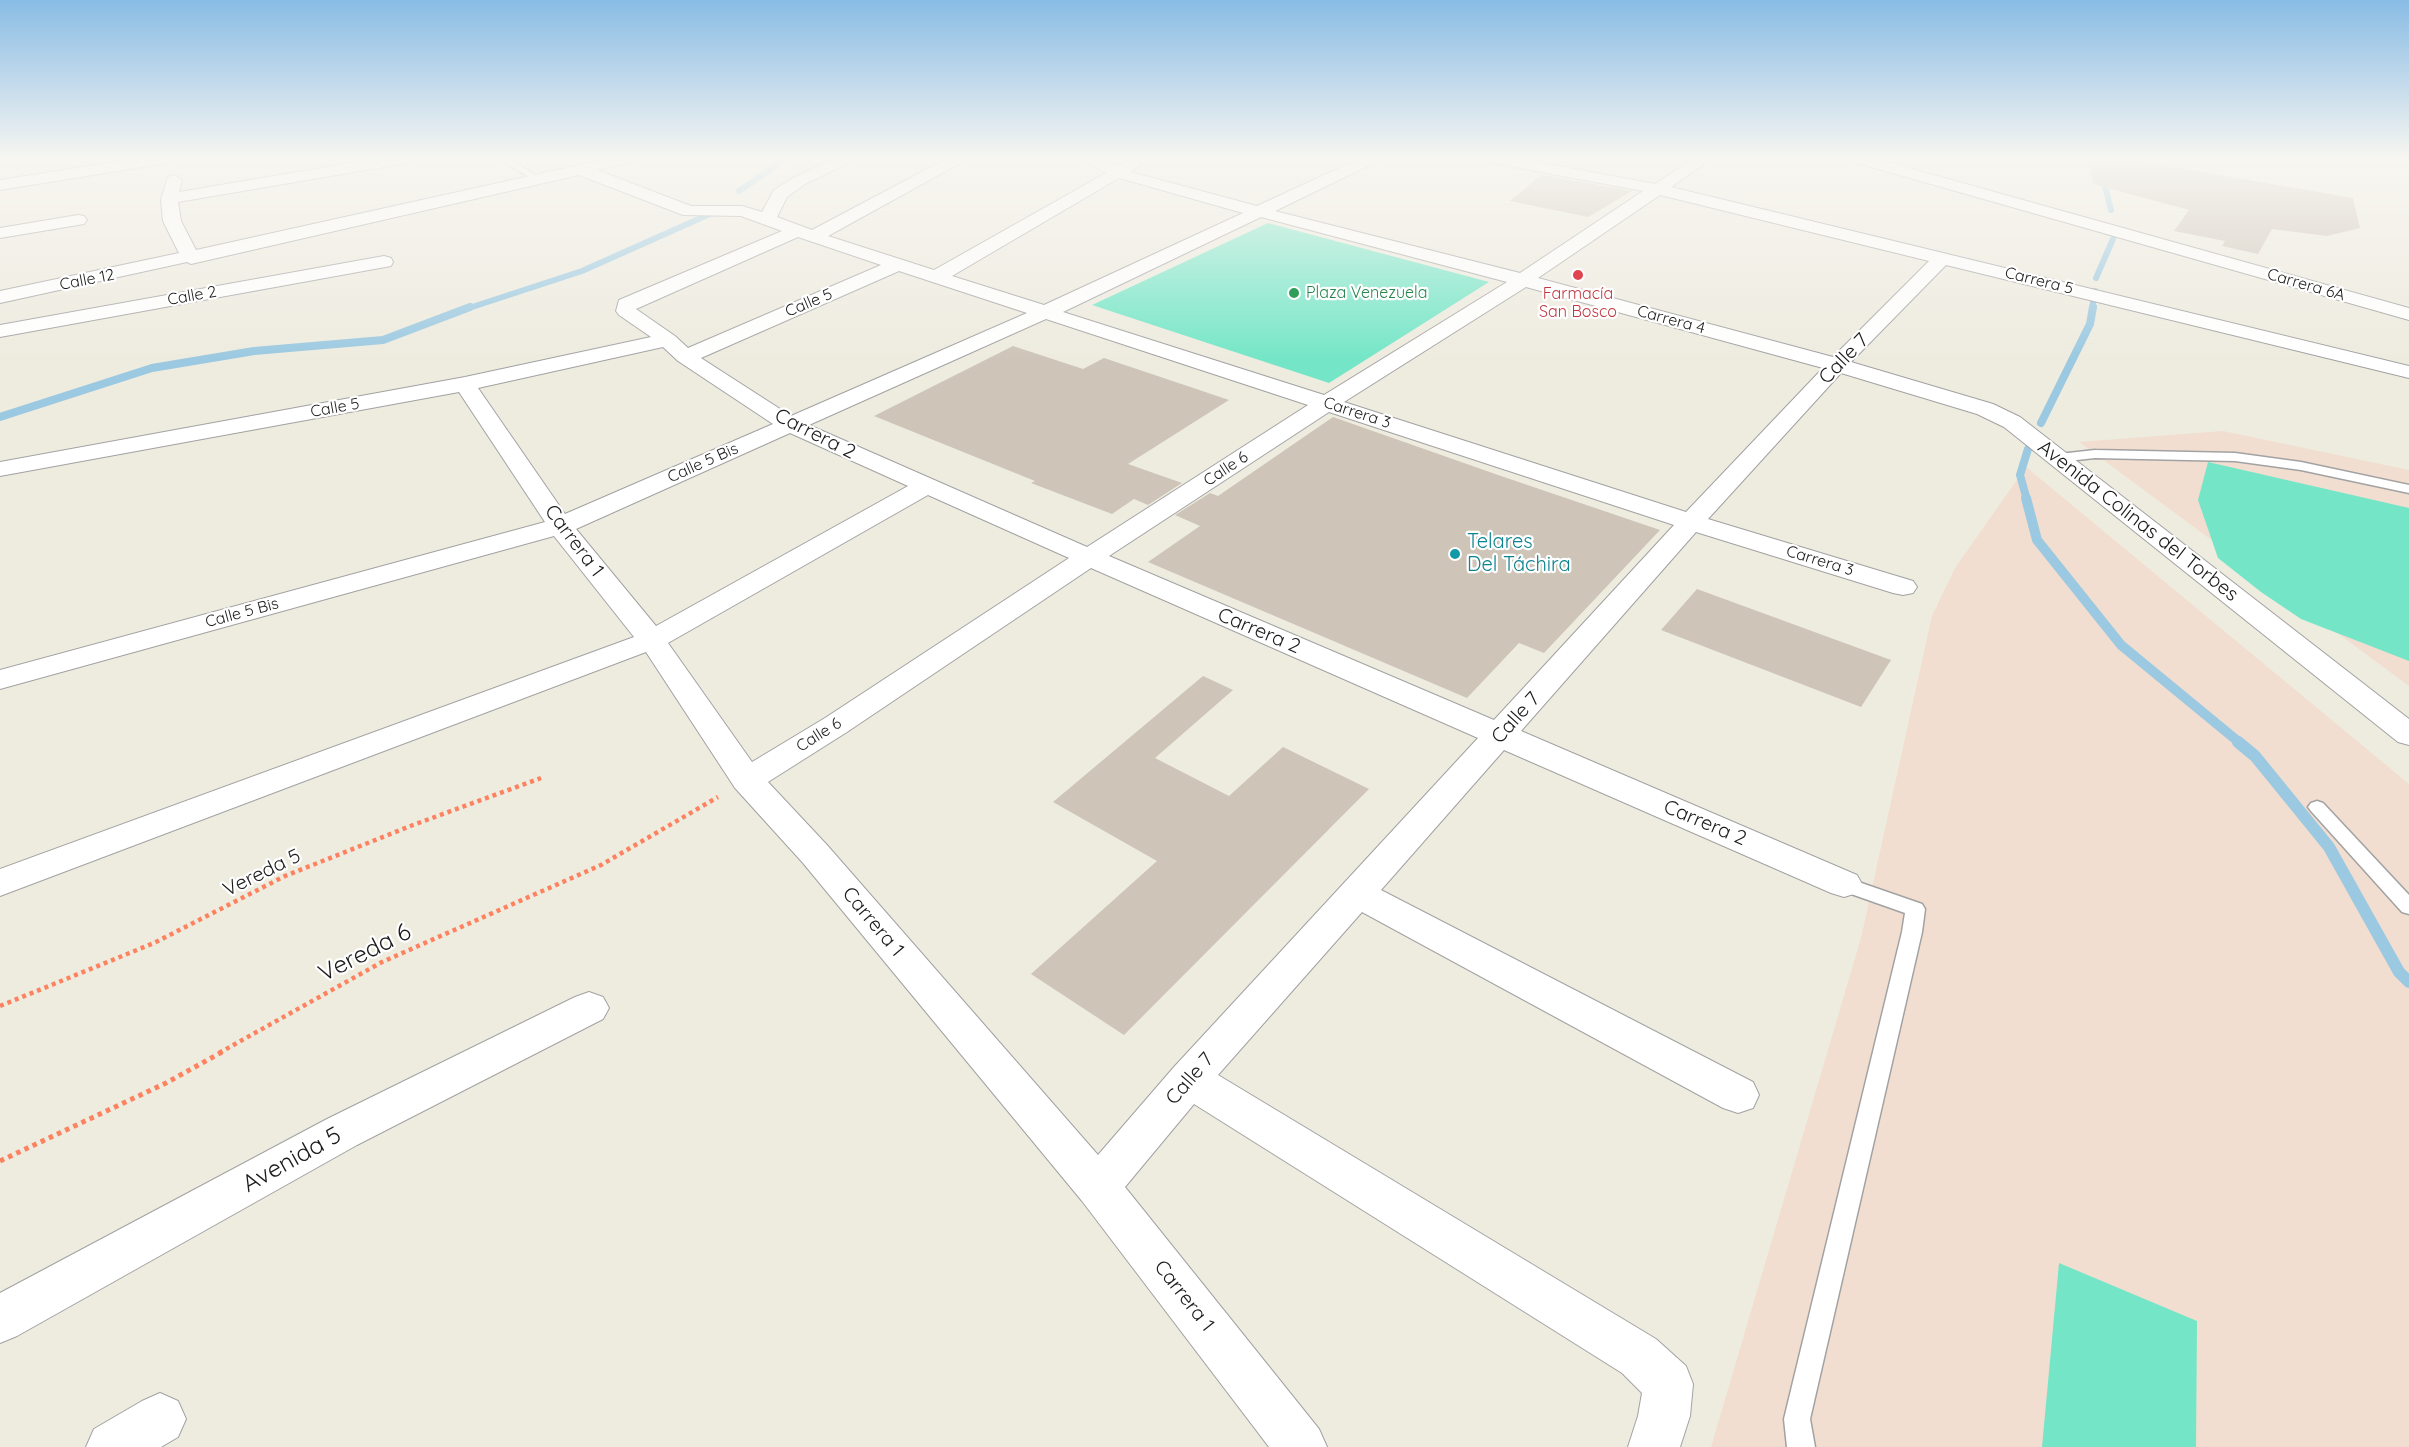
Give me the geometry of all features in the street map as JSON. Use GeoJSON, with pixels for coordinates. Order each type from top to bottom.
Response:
{"type":"FeatureCollection","features":[{"type":"Feature","properties":{"kind":"street"},"geometry":{"type":"LineString","coordinates":[[0,233],[45,226]]}},
{"type":"Feature","properties":{"kind":"street"},"geometry":{"type":"LineString","coordinates":[[174,226],[191,258]]}},
{"type":"Feature","properties":{"kind":"street","name":"Calle 12"},"geometry":{"type":"LineString","coordinates":[[0,297],[336,226]]}},
{"type":"Feature","properties":{"kind":"street","name":"Carrera 3"},"geometry":{"type":"LineString","coordinates":[[784,226],[1691,522],[1903,587]]}},
{"type":"Feature","properties":{"kind":"street"},"geometry":{"type":"LineString","coordinates":[[805,234],[822,226]]}},
{"type":"Feature","properties":{"kind":"street"},"geometry":{"type":"LineString","coordinates":[[936,276],[1025,226]]}},
{"type":"Feature","properties":{"kind":"street","name":"Calle 5 Bis"},"geometry":{"type":"LineString","coordinates":[[0,680],[560,526],[846,398],[1046,312],[1229,226]]}},
{"type":"Feature","properties":{"kind":"street","name":"Carrera 4"},"geometry":{"type":"LineString","coordinates":[[1311,226],[1837,365]]}},
{"type":"Feature","properties":{"kind":"street","name":"Calle 6"},"geometry":{"type":"LineString","coordinates":[[747,780],[836,725],[1088,557],[1523,280],[1603,226]]}},
{"type":"Feature","properties":{"kind":"street","name":"Carrera 5"},"geometry":{"type":"LineString","coordinates":[[1811,226],[2409,372]]}},
{"type":"Feature","properties":{"kind":"street","name":"Carrera 6A"},"geometry":{"type":"LineString","coordinates":[[2095,226],[2409,314]]}},
{"type":"Feature","properties":{"kind":"street","name":"Carrera 6A"},"geometry":{"type":"LineString","coordinates":[[2139,226],[2409,300]]}},
{"type":"Feature","properties":{"kind":"street","name":"Carrera 2"},"geometry":{"type":"LineString","coordinates":[[805,234],[626,304],[626,311],[676,349],[790,425],[1088,557],[1844,884]]}},
{"type":"Feature","properties":{"kind":"street","name":"Calle 7"},"geometry":{"type":"LineString","coordinates":[[1098,1187],[1189,1079],[1501,736],[1691,522],[1837,365],[1943,257]]}},
{"type":"Feature","properties":{"kind":"street","name":"Calle 2"},"geometry":{"type":"LineString","coordinates":[[0,331],[384,262]]}},
{"type":"Feature","properties":{"kind":"street","name":"Calle 5"},"geometry":{"type":"LineString","coordinates":[[0,469],[465,384],[676,349],[900,264]]}},
{"type":"Feature","properties":{"kind":"street","name":"Avenida Colinas del Torbes"},"geometry":{"type":"LineString","coordinates":[[1837,365],[1985,409],[2012,422],[2409,735]]}},
{"type":"Feature","properties":{"kind":"street","name":"Carrera 1"},"geometry":{"type":"LineString","coordinates":[[465,384],[560,526],[652,640],[747,780],[815,854],[1098,1187],[1301,1447]]}},
{"type":"Feature","properties":{"kind":"street"},"geometry":{"type":"LineString","coordinates":[[0,883],[652,640],[926,486]]}},
{"type":"Feature","properties":{"kind":"street"},"geometry":{"type":"LineString","coordinates":[[1357,893],[1738,1095]]}},
{"type":"Feature","properties":{"kind":"street","name":"Avenida 5"},"geometry":{"type":"LineString","coordinates":[[0,1319],[342,1132],[590,1008]]}},
{"type":"Feature","properties":{"kind":"street"},"geometry":{"type":"LineString","coordinates":[[1189,1079],[1639,1356],[1668,1384],[1664,1416],[1654,1447]]}},
{"type":"Feature","properties":{"kind":"street"},"geometry":{"type":"LineString","coordinates":[[112,1447],[160,1419]]}},
{"type":"Feature","properties":{"kind":"lane"},"geometry":{"type":"LineString","coordinates":[[2060,458],[2095,454],[2235,457],[2301,466],[2409,489]]}},
{"type":"Feature","properties":{"kind":"lane"},"geometry":{"type":"LineString","coordinates":[[2317,807],[2409,907]]}},
{"type":"Feature","properties":{"kind":"lane"},"geometry":{"type":"LineString","coordinates":[[1801,1447],[1797,1419],[1912,932],[1915,909],[1844,884]]}},
{"type":"Feature","properties":{"kind":"path","name":"Vereda 5"},"geometry":{"type":"LineString","coordinates":[[0,1006],[154,943],[285,876],[413,825],[542,778]]}},
{"type":"Feature","properties":{"kind":"path","name":"Vereda 6"},"geometry":{"type":"LineString","coordinates":[[0,1161],[166,1083],[382,962],[601,865],[747,780]]}},
{"type":"Feature","properties":{"kind":"shaded area"},"geometry":{"type":"Polygon","coordinates":[[[2223,431],[2409,470],[2409,686],[2079,442],[2223,431]]]}},
{"type":"Feature","properties":{"kind":"shaded area"},"geometry":{"type":"Polygon","coordinates":[[[2026,467],[2409,784],[2409,1447],[1711,1447],[1861,938],[1932,616],[1955,568],[2026,467]]]}},
{"type":"Feature","properties":{"kind":"green space","name":"Plaza Venezuela"},"geometry":{"type":"Polygon","coordinates":[[[1263,226],[1277,226],[1489,282],[1329,383],[1092,305],[1263,226]]]}},
{"type":"Feature","properties":{"kind":"green space"},"geometry":{"type":"Polygon","coordinates":[[[2208,462],[2409,508],[2409,661],[2301,619],[2261,592],[2218,558],[2198,500],[2208,462]]]}},
{"type":"Feature","properties":{"kind":"green space"},"geometry":{"type":"Polygon","coordinates":[[[2059,1263],[2197,1321],[2196,1447],[2042,1447],[2059,1263]]]}},
{"type":"Feature","properties":{"kind":"building"},"geometry":{"type":"Polygon","coordinates":[[[2178,226],[2359,226],[2360,228],[2327,236],[2272,229],[2258,254],[2222,246],[2225,241],[2174,231],[2178,226]]]}},
{"type":"Feature","properties":{"kind":"building"},"geometry":{"type":"Polygon","coordinates":[[[1013,346],[1083,369],[1104,358],[1229,400],[1128,464],[1182,483],[1148,505],[1134,499],[1112,514],[1031,483],[1035,481],[874,416],[1013,346]]]}},
{"type":"Feature","properties":{"kind":"building","name":"Telares Del Táchira"},"geometry":{"type":"Polygon","coordinates":[[[1333,417],[1660,530],[1544,653],[1519,643],[1467,698],[1148,562],[1200,526],[1175,515],[1210,493],[1218,496],[1333,417]]]}},
{"type":"Feature","properties":{"kind":"building"},"geometry":{"type":"Polygon","coordinates":[[[1697,589],[1891,660],[1861,707],[1661,630],[1697,589]]]}},
{"type":"Feature","properties":{"kind":"building"},"geometry":{"type":"Polygon","coordinates":[[[1203,676],[1233,690],[1155,758],[1229,796],[1283,747],[1369,789],[1124,1035],[1031,974],[1157,861],[1053,802],[1203,676]]]}},
{"type":"Feature","properties":{"kind":"waterway"},"geometry":{"type":"LineString","coordinates":[[466,309],[582,271],[684,226]]}},
{"type":"Feature","properties":{"kind":"waterway"},"geometry":{"type":"LineString","coordinates":[[2096,278],[2113,239]]}},
{"type":"Feature","properties":{"kind":"waterway"},"geometry":{"type":"LineString","coordinates":[[2092,309],[2095,291]]}},
{"type":"Feature","properties":{"kind":"waterway"},"geometry":{"type":"LineString","coordinates":[[0,417],[152,368],[254,351],[383,340],[470,307]]}},
{"type":"Feature","properties":{"kind":"waterway"},"geometry":{"type":"LineString","coordinates":[[2041,423],[2090,324],[2093,307]]}},
{"type":"Feature","properties":{"kind":"waterway"},"geometry":{"type":"LineString","coordinates":[[2027,500],[2020,475],[2028,449]]}},
{"type":"Feature","properties":{"kind":"waterway"},"geometry":{"type":"LineString","coordinates":[[2026,498],[2037,540],[2121,645],[2240,743]]}},
{"type":"Feature","properties":{"kind":"waterway"},"geometry":{"type":"LineString","coordinates":[[2238,742],[2255,756],[2329,847],[2399,972],[2409,982]]}},
{"type":"Feature","properties":{"kind":"place","name":"Farmacía San Bosco"},"geometry":{"type":"Point","coordinates":[1578,275]}},
{"type":"Feature","properties":{"kind":"place","name":"Plaza Venezuela"},"geometry":{"type":"Point","coordinates":[1294,293]}},
{"type":"Feature","properties":{"kind":"place","name":"Telares Del Táchira"},"geometry":{"type":"Point","coordinates":[1455,554]}}]}
